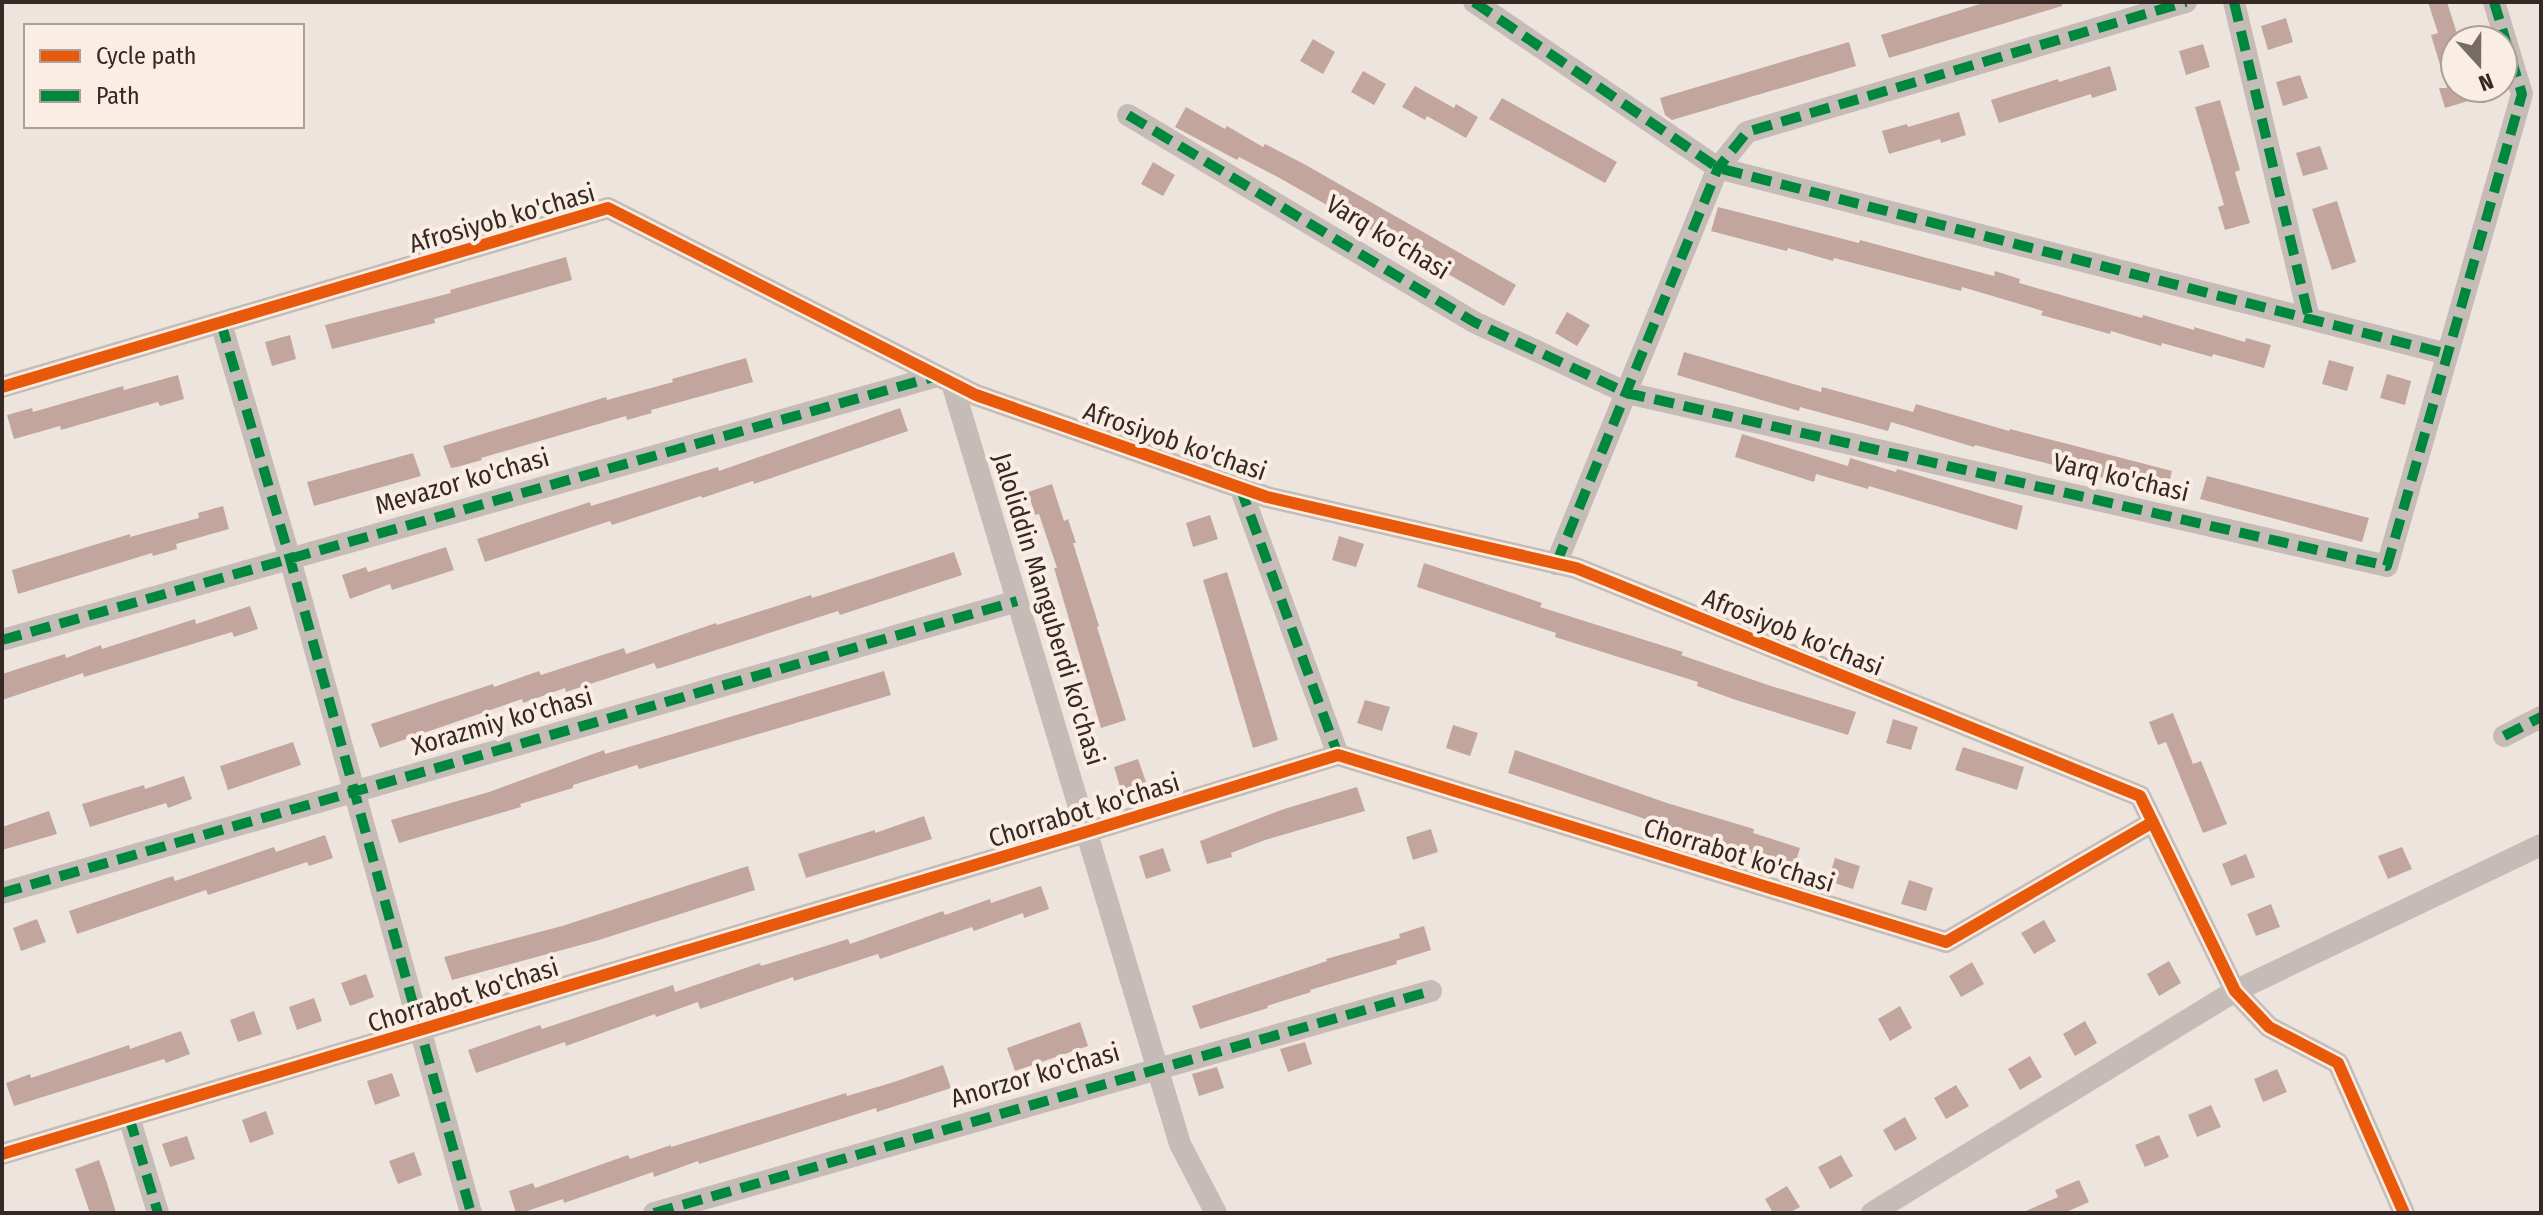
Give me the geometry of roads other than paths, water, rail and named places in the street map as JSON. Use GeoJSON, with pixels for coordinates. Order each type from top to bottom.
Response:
{"type":"FeatureCollection","features":[{"type":"Feature","properties":{"kind":"street"},"geometry":{"type":"LineString","coordinates":[[1474,2],[1718,168],[2447,354]]}},
{"type":"Feature","properties":{"kind":"street"},"geometry":{"type":"LineString","coordinates":[[1556,564],[1718,168],[1747,132],[2186,2]]}},
{"type":"Feature","properties":{"kind":"street"},"geometry":{"type":"LineString","coordinates":[[2234,2],[2309,318]]}},
{"type":"Feature","properties":{"kind":"street","name":"Varq ko'chasi"},"geometry":{"type":"LineString","coordinates":[[1128,115],[1474,322],[1627,393],[2387,566],[2522,94],[2494,2]]}},
{"type":"Feature","properties":{"kind":"street","name":"Afrosiyob ko'chasi"},"geometry":{"type":"LineString","coordinates":[[2,387],[608,208],[976,395],[1267,497],[1576,568],[2140,796],[2235,991],[2269,1027],[2338,1063],[2404,1213]]}},
{"type":"Feature","properties":{"kind":"street"},"geometry":{"type":"LineString","coordinates":[[221,323],[290,559],[471,1213]]}},
{"type":"Feature","properties":{"kind":"street","name":"Mevazor ko'chasi"},"geometry":{"type":"LineString","coordinates":[[2,640],[945,380]]}},
{"type":"Feature","properties":{"kind":"street","name":"Jaloliddin Manguberdi ko'chasi"},"geometry":{"type":"LineString","coordinates":[[945,380],[1017,601],[1180,1144],[1216,1213]]}},
{"type":"Feature","properties":{"kind":"street"},"geometry":{"type":"LineString","coordinates":[[1240,487],[1338,755]]}},
{"type":"Feature","properties":{"kind":"street","name":"Xorazmiy ko'chasi"},"geometry":{"type":"LineString","coordinates":[[2,893],[1017,601]]}},
{"type":"Feature","properties":{"kind":"street"},"geometry":{"type":"LineString","coordinates":[[2504,736],[2541,717]]}},
{"type":"Feature","properties":{"kind":"street","name":"Chorrabot ko'chasi"},"geometry":{"type":"LineString","coordinates":[[2,1154],[1338,755],[1946,942],[2153,822]]}},
{"type":"Feature","properties":{"kind":"street"},"geometry":{"type":"LineString","coordinates":[[1872,1213],[2235,991],[2541,845]]}},
{"type":"Feature","properties":{"kind":"street","name":"Anorzor ko'chasi"},"geometry":{"type":"LineString","coordinates":[[654,1213],[1431,991]]}},
{"type":"Feature","properties":{"kind":"street"},"geometry":{"type":"LineString","coordinates":[[129,1117],[158,1213]]}}]}
